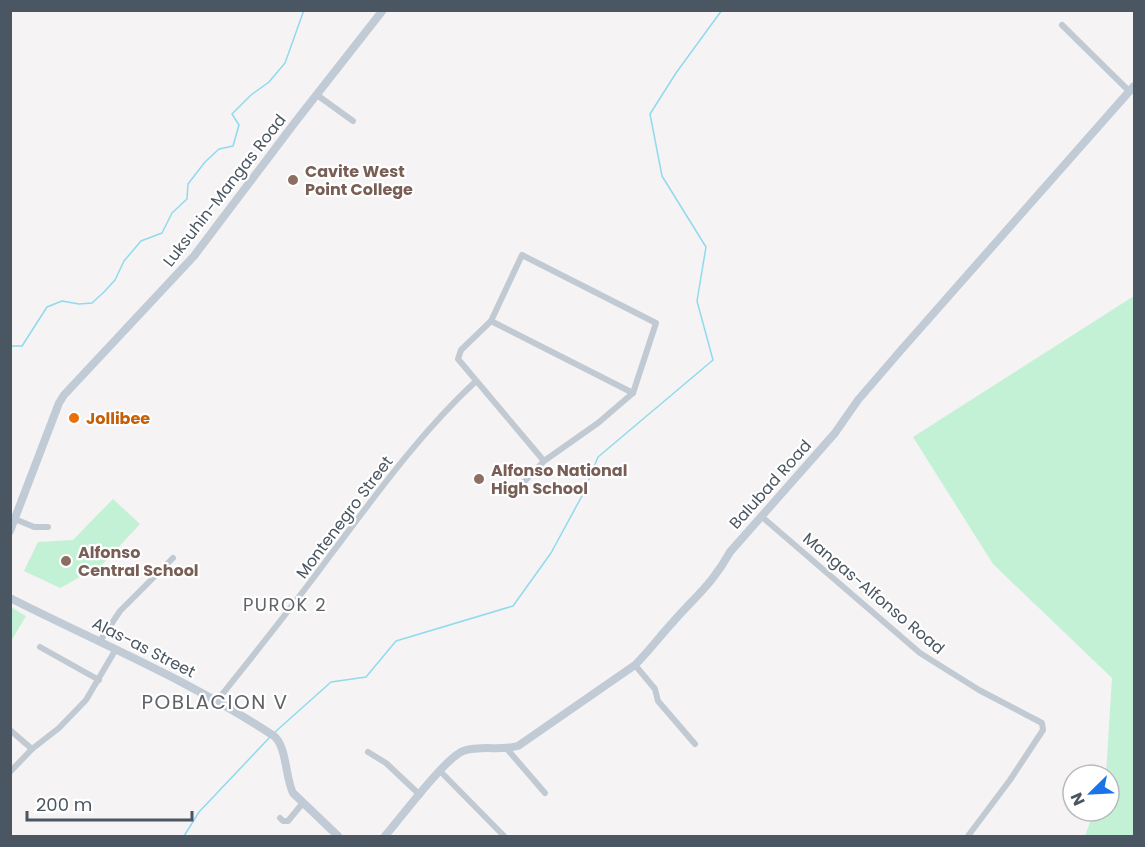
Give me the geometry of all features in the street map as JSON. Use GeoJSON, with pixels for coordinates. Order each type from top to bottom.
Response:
{"type":"FeatureCollection","features":[{"type":"Feature","properties":{"kind":"street","name":"Luksuhin-Mangas Road"},"geometry":{"type":"LineString","coordinates":[[10,531],[59,403],[78,379],[194,256],[383,10]]}},
{"type":"Feature","properties":{"kind":"street"},"geometry":{"type":"LineString","coordinates":[[1062,25],[1132,89]]}},
{"type":"Feature","properties":{"kind":"street","name":"Balubad Road"},"geometry":{"type":"LineString","coordinates":[[385,837],[450,760],[472,749],[507,749],[529,740],[555,719],[635,664],[648,652],[672,622],[709,585],[730,552],[835,433],[858,400],[894,357],[1132,89]]}},
{"type":"Feature","properties":{"kind":"street"},"geometry":{"type":"LineString","coordinates":[[317,95],[353,121]]}},
{"type":"Feature","properties":{"kind":"street"},"geometry":{"type":"LineString","coordinates":[[522,484],[544,461],[598,423],[633,393],[656,323],[522,255],[491,321],[458,355],[460,363],[475,382],[544,461]]}},
{"type":"Feature","properties":{"kind":"street"},"geometry":{"type":"LineString","coordinates":[[491,321],[633,393]]}},
{"type":"Feature","properties":{"kind":"street","name":"Montenegro Street"},"geometry":{"type":"LineString","coordinates":[[217,701],[284,618],[396,469],[449,406],[475,382]]}},
{"type":"Feature","properties":{"kind":"street","name":"Mangas-Alfonso Road"},"geometry":{"type":"LineString","coordinates":[[761,516],[920,653],[979,690],[1042,723],[1043,730],[968,837]]}},
{"type":"Feature","properties":{"kind":"street"},"geometry":{"type":"LineString","coordinates":[[15,519],[34,527],[48,527]]}},
{"type":"Feature","properties":{"kind":"street"},"geometry":{"type":"LineString","coordinates":[[100,641],[120,611],[173,558]]}},
{"type":"Feature","properties":{"kind":"street","name":"Alas-as Street"},"geometry":{"type":"LineString","coordinates":[[10,598],[117,649],[217,701],[274,736],[280,743],[289,786],[302,804]]}},
{"type":"Feature","properties":{"kind":"street"},"geometry":{"type":"LineString","coordinates":[[40,647],[99,680]]}},
{"type":"Feature","properties":{"kind":"street"},"geometry":{"type":"LineString","coordinates":[[10,772],[32,749],[60,728],[86,700],[117,649]]}},
{"type":"Feature","properties":{"kind":"street"},"geometry":{"type":"LineString","coordinates":[[635,664],[655,689],[658,701],[695,744]]}},
{"type":"Feature","properties":{"kind":"street"},"geometry":{"type":"LineString","coordinates":[[10,730],[32,749]]}},
{"type":"Feature","properties":{"kind":"street"},"geometry":{"type":"LineString","coordinates":[[507,749],[545,793]]}},
{"type":"Feature","properties":{"kind":"street"},"geometry":{"type":"LineString","coordinates":[[368,752],[386,763],[420,795]]}},
{"type":"Feature","properties":{"kind":"street"},"geometry":{"type":"LineString","coordinates":[[440,771],[504,837]]}},
{"type":"Feature","properties":{"kind":"street"},"geometry":{"type":"LineString","coordinates":[[280,818],[288,821],[302,804],[338,837]]}},
{"type":"Feature","properties":{"kind":"green space"},"geometry":{"type":"Polygon","coordinates":[[[1134,296],[1134,836],[1085,836],[1090,823],[1121,823],[1121,763],[1107,763],[1112,678],[993,564],[913,437],[1134,296]]]}},
{"type":"Feature","properties":{"kind":"green space"},"geometry":{"type":"Polygon","coordinates":[[[113,499],[140,524],[102,565],[60,588],[24,571],[38,542],[73,540],[113,499]]]}},
{"type":"Feature","properties":{"kind":"green space"},"geometry":{"type":"Polygon","coordinates":[[[11,607],[26,616],[11,641],[11,607]]]}},
{"type":"Feature","properties":{"kind":"waterway"},"geometry":{"type":"LineString","coordinates":[[10,346],[22,346],[47,307],[62,301],[79,304],[92,303],[115,280],[124,261],[141,241],[162,233],[172,213],[187,199],[188,184],[205,162],[219,149],[233,146],[239,125],[232,114],[251,95],[269,82],[285,63],[304,10]]}},
{"type":"Feature","properties":{"kind":"waterway"},"geometry":{"type":"LineString","coordinates":[[275,732],[331,682],[366,677],[396,641],[513,606],[551,553],[583,494],[598,457],[713,360],[697,301],[706,247],[662,176],[650,114],[676,73],[722,10]]}},
{"type":"Feature","properties":{"kind":"waterway"},"geometry":{"type":"LineString","coordinates":[[184,836],[199,812],[270,737]]}},
{"type":"Feature","properties":{"kind":"place","name":"Cavite West Point College"},"geometry":{"type":"Point","coordinates":[293,180]}},
{"type":"Feature","properties":{"kind":"place","name":"Jollibee"},"geometry":{"type":"Point","coordinates":[74,418]}},
{"type":"Feature","properties":{"kind":"place","name":"Alfonso National High School"},"geometry":{"type":"Point","coordinates":[479,479]}},
{"type":"Feature","properties":{"kind":"place","name":"Alfonso Central School"},"geometry":{"type":"Point","coordinates":[66,561]}},
{"type":"Feature","properties":{"kind":"district","name":"PUROK 2"},"geometry":{"type":"Point","coordinates":[285,605]}},
{"type":"Feature","properties":{"kind":"district","name":"POBLACION V"},"geometry":{"type":"Point","coordinates":[215,702]}}]}
